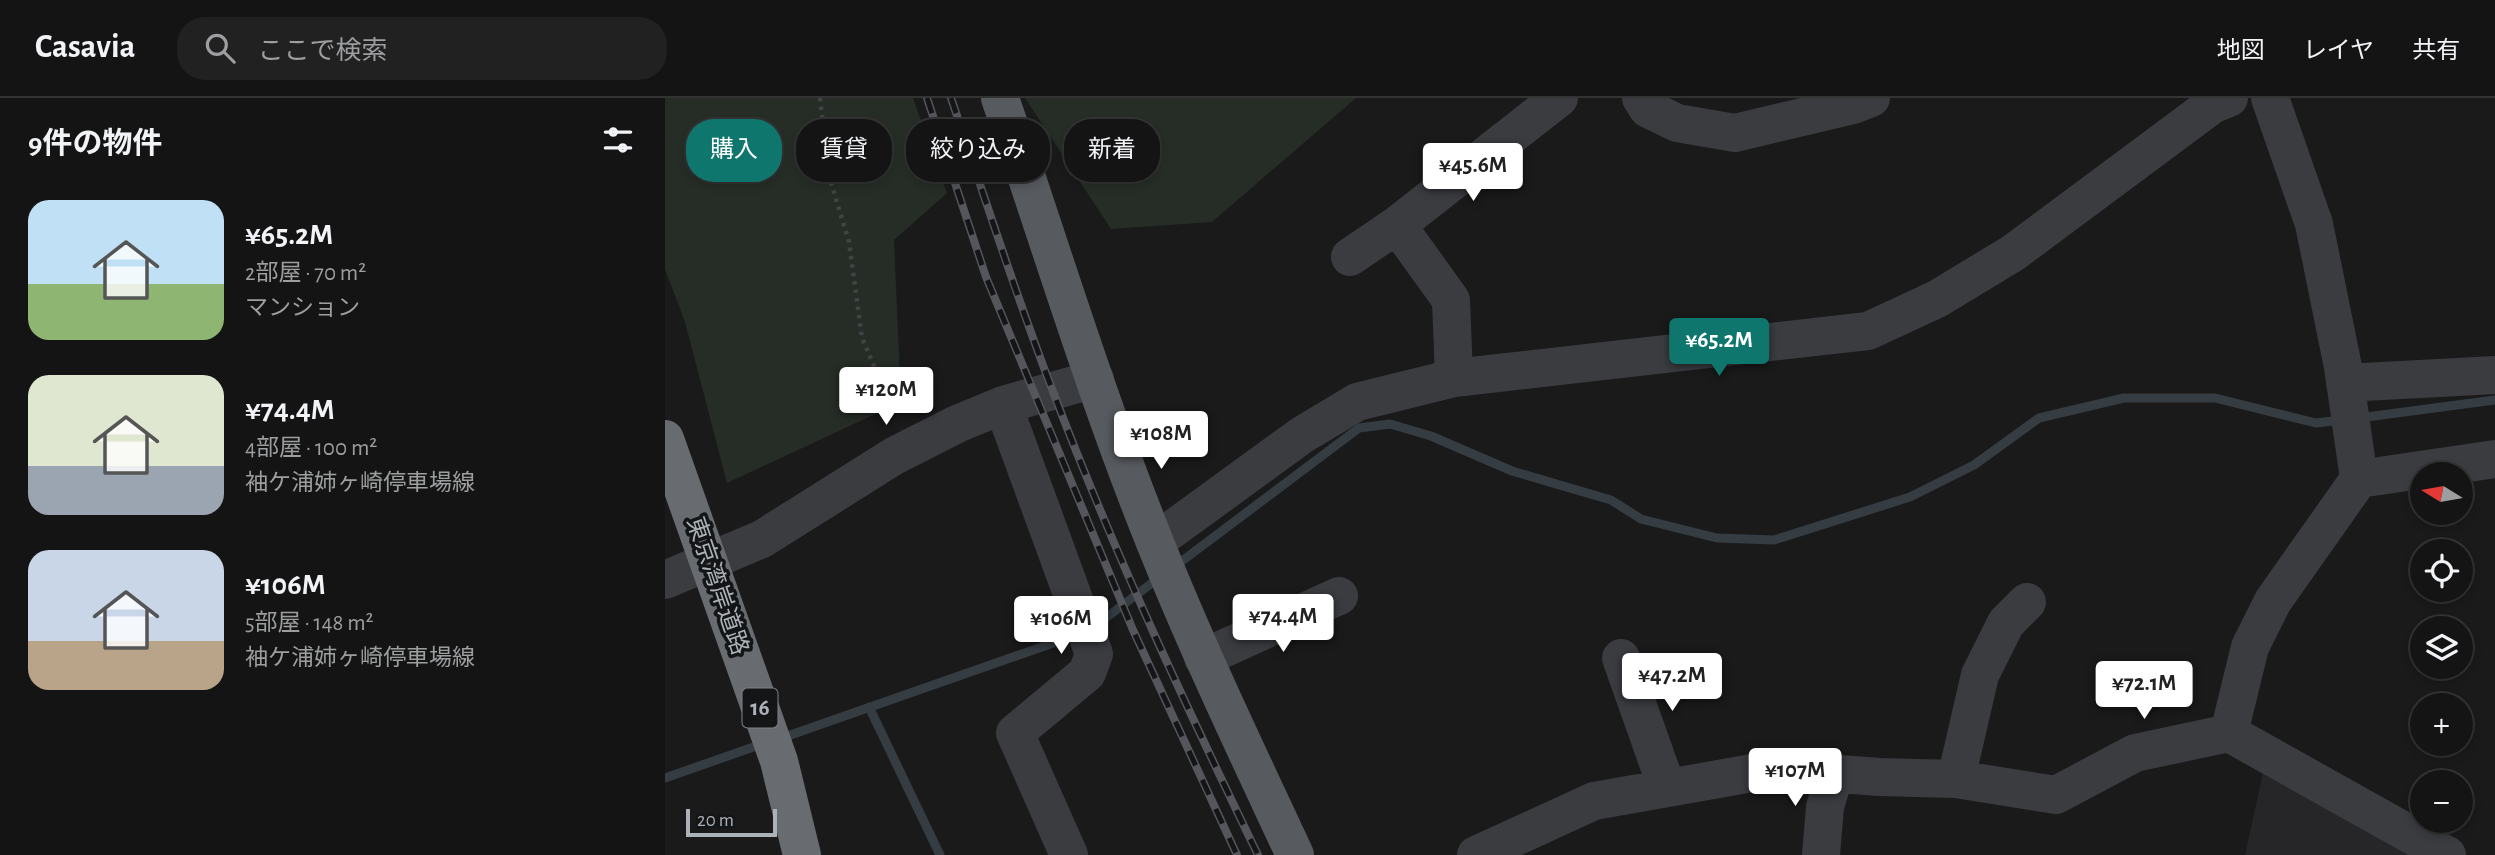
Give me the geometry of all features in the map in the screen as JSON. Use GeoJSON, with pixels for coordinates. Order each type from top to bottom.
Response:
{"type":"FeatureCollection","features":[{"type":"Feature","properties":{"kind":"highway","name":"東京湾岸道路"},"geometry":{"type":"LineString","coordinates":[[665,439],[779,761],[802,855]]}},
{"type":"Feature","properties":{"kind":"main road"},"geometry":{"type":"LineString","coordinates":[[1000,98],[1095,379],[1155,542],[1203,658],[1295,855]]}},
{"type":"Feature","properties":{"kind":"street"},"geometry":{"type":"LineString","coordinates":[[1350,257],[1397,225],[1559,98]]}},
{"type":"Feature","properties":{"kind":"street"},"geometry":{"type":"LineString","coordinates":[[1641,98],[1647,109],[1677,123],[1735,133],[1853,105],[1871,98]]}},
{"type":"Feature","properties":{"kind":"street"},"geometry":{"type":"LineString","coordinates":[[1155,542],[1301,435],[1357,402],[1454,379],[1868,331],[1937,299],[2014,253],[2213,106],[2229,98]]}},
{"type":"Feature","properties":{"kind":"street"},"geometry":{"type":"LineString","coordinates":[[2229,733],[2250,647],[2273,601],[2359,479],[2345,383],[2314,224],[2270,98]]}},
{"type":"Feature","properties":{"kind":"street"},"geometry":{"type":"LineString","coordinates":[[1397,225],[1451,300],[1454,379]]}},
{"type":"Feature","properties":{"kind":"street"},"geometry":{"type":"LineString","coordinates":[[2345,383],[2495,376]]}},
{"type":"Feature","properties":{"kind":"street"},"geometry":{"type":"LineString","coordinates":[[665,580],[762,539],[894,457],[957,424],[1003,405],[1095,379]]}},
{"type":"Feature","properties":{"kind":"street"},"geometry":{"type":"LineString","coordinates":[[1003,405],[1094,654],[1087,674],[1015,733],[1069,855]]}},
{"type":"Feature","properties":{"kind":"street"},"geometry":{"type":"LineString","coordinates":[[2359,479],[2495,459]]}},
{"type":"Feature","properties":{"kind":"street"},"geometry":{"type":"LineString","coordinates":[[1203,658],[1339,596]]}},
{"type":"Feature","properties":{"kind":"street"},"geometry":{"type":"LineString","coordinates":[[1956,779],[1980,675],[2006,623],[2027,602]]}},
{"type":"Feature","properties":{"kind":"street"},"geometry":{"type":"LineString","coordinates":[[1621,658],[1667,788]]}},
{"type":"Feature","properties":{"kind":"street"},"geometry":{"type":"LineString","coordinates":[[1476,855],[1594,801],[1775,769],[1879,778],[1956,779],[2056,795],[2134,753],[2229,733],[2447,855]]}},
{"type":"Feature","properties":{"kind":"street"},"geometry":{"type":"LineString","coordinates":[[1821,855],[1825,807],[1835,773]]}},
{"type":"Feature","properties":{"kind":"path"},"geometry":{"type":"LineString","coordinates":[[820,98],[828,176],[849,242],[862,338],[877,373],[905,410],[957,424]]}},
{"type":"Feature","properties":{"kind":"shaded area"},"geometry":{"type":"Polygon","coordinates":[[[665,98],[913,98],[921,119],[906,119],[906,182],[943,182],[947,193],[894,240],[901,402],[727,483],[685,322],[665,269],[665,98]]]}},
{"type":"Feature","properties":{"kind":"shaded area"},"geometry":{"type":"Polygon","coordinates":[[[1025,98],[1356,98],[1212,222],[1111,229],[1080,182],[1160,182],[1160,119],[1064,119],[1064,157],[1050,136],[1050,119],[1039,119],[1025,98]]]}},
{"type":"Feature","properties":{"kind":"shaded area"},"geometry":{"type":"Polygon","coordinates":[[[2263,773],[2410,855],[2245,855],[2263,773]]]}},
{"type":"Feature","properties":{"kind":"waterway"},"geometry":{"type":"LineString","coordinates":[[1174,567],[1359,428],[1390,424],[1431,436],[1512,471],[1611,500],[1641,519],[1717,538],[1774,540],[1910,497],[1974,465],[2039,418],[2124,398],[2215,398],[2316,423],[2341,420]]}},
{"type":"Feature","properties":{"kind":"waterway"},"geometry":{"type":"LineString","coordinates":[[2359,418],[2495,400]]}},
{"type":"Feature","properties":{"kind":"waterway"},"geometry":{"type":"LineString","coordinates":[[1095,626],[1160,577]]}},
{"type":"Feature","properties":{"kind":"waterway"},"geometry":{"type":"LineString","coordinates":[[779,739],[1076,635]]}},
{"type":"Feature","properties":{"kind":"waterway"},"geometry":{"type":"LineString","coordinates":[[869,707],[940,855]]}},
{"type":"Feature","properties":{"kind":"waterway"},"geometry":{"type":"LineString","coordinates":[[665,778],[762,744]]}},
{"type":"Feature","properties":{"kind":"railway"},"geometry":{"type":"LineString","coordinates":[[927,98],[986,277],[1133,630],[1237,855]]}},
{"type":"Feature","properties":{"kind":"railway"},"geometry":{"type":"LineString","coordinates":[[951,98],[1025,317],[1075,448],[1150,624],[1258,855]]}}]}
